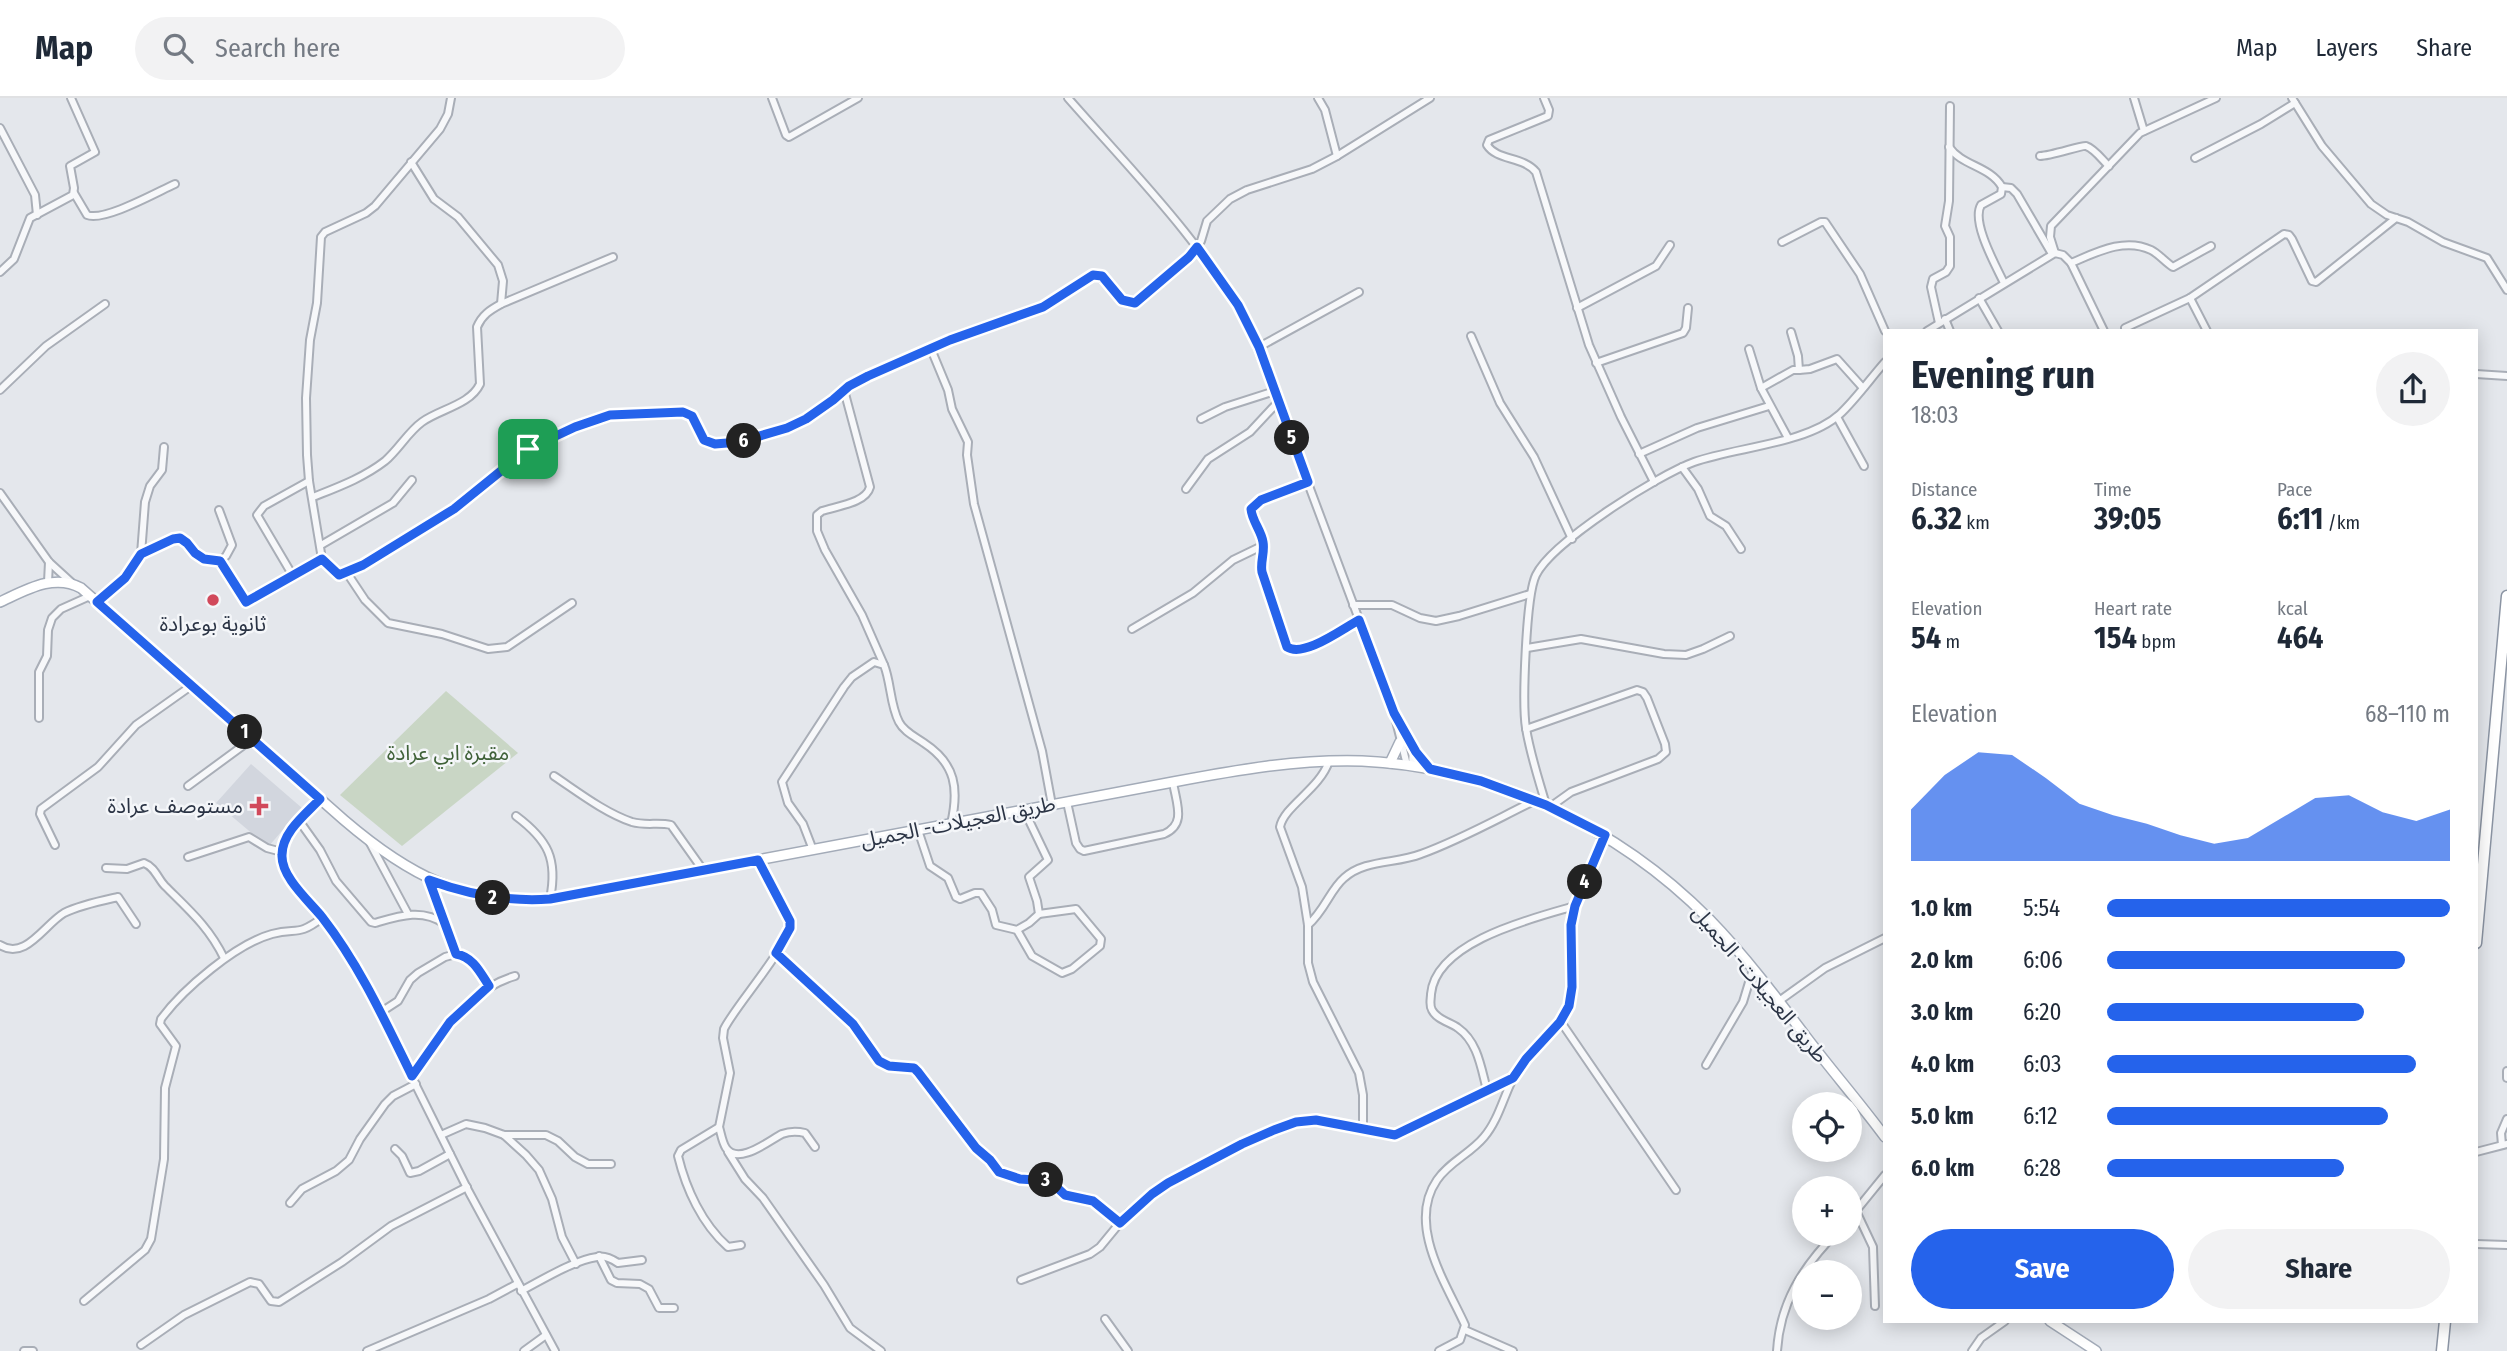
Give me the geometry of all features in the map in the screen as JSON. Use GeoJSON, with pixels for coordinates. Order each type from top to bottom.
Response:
{"type":"FeatureCollection","features":[{"type":"Feature","properties":{"kind":"highway"},"geometry":{"type":"LineString","coordinates":[[2478,901],[2481,839],[2507,596]]}},
{"type":"Feature","properties":{"kind":"highway"},"geometry":{"type":"LineString","coordinates":[[2442,1351],[2445,1323]]}},
{"type":"Feature","properties":{"kind":"main road"},"geometry":{"type":"LineString","coordinates":[[0,602],[48,582],[72,583]]}},
{"type":"Feature","properties":{"kind":"main road","name":"طريق العجيلات- الجميل"},"geometry":{"type":"LineString","coordinates":[[72,583],[94,599],[320,799],[368,838],[406,867],[429,880],[473,895],[512,900],[550,899],[1248,768],[1329,761],[1390,763],[1481,781],[1548,806],[1605,835],[1684,895],[1753,969],[1883,1135]]}},
{"type":"Feature","properties":{"kind":"main road"},"geometry":{"type":"LineString","coordinates":[[1390,763],[1401,742]]}},
{"type":"Feature","properties":{"kind":"main road"},"geometry":{"type":"LineString","coordinates":[[1413,747],[1430,769]]}},
{"type":"Feature","properties":{"kind":"main road"},"geometry":{"type":"LineString","coordinates":[[2053,1323],[2096,1351]]}},
{"type":"Feature","properties":{"kind":"street"},"geometry":{"type":"LineString","coordinates":[[71,98],[96,150],[70,166],[74,193],[87,215],[96,217],[175,184]]}},
{"type":"Feature","properties":{"kind":"street"},"geometry":{"type":"LineString","coordinates":[[451,98],[448,114],[440,128],[371,210],[321,235],[317,303],[310,340],[306,398],[309,481],[322,559],[336,574],[346,573],[454,509],[528,449],[595,419],[610,415],[683,412],[692,416],[704,440],[722,445],[739,442],[787,428],[822,409],[844,390],[868,376],[972,331],[1043,307],[1093,275],[1102,276],[1122,300],[1135,303],[1189,257],[1205,232],[1207,221],[1230,200],[1247,190],[1312,169],[1430,98]]}},
{"type":"Feature","properties":{"kind":"street"},"geometry":{"type":"LineString","coordinates":[[772,98],[789,137],[858,98]]}},
{"type":"Feature","properties":{"kind":"street"},"geometry":{"type":"LineString","coordinates":[[1068,98],[1197,247],[1238,305],[1259,347],[1394,713],[1409,766]]}},
{"type":"Feature","properties":{"kind":"street"},"geometry":{"type":"LineString","coordinates":[[1318,98],[1325,110],[1337,156]]}},
{"type":"Feature","properties":{"kind":"street"},"geometry":{"type":"LineString","coordinates":[[1544,98],[1549,110],[1548,116],[1489,140],[1487,145],[1492,152],[1525,163],[1536,172],[1577,308],[1597,363],[1654,482]]}},
{"type":"Feature","properties":{"kind":"street"},"geometry":{"type":"LineString","coordinates":[[2134,98],[2144,131]]}},
{"type":"Feature","properties":{"kind":"street"},"geometry":{"type":"LineString","coordinates":[[2054,254],[2050,237],[2052,226],[2131,141],[2144,131],[2216,98]]}},
{"type":"Feature","properties":{"kind":"street"},"geometry":{"type":"LineString","coordinates":[[2195,158],[2261,124],[2293,100],[2322,146],[2371,204],[2443,242],[2487,258],[2507,290]]}},
{"type":"Feature","properties":{"kind":"street"},"geometry":{"type":"LineString","coordinates":[[1948,329],[1942,321],[1931,283],[1950,265],[1950,237],[1945,226],[1949,212],[1950,106]]}},
{"type":"Feature","properties":{"kind":"street"},"geometry":{"type":"LineString","coordinates":[[0,128],[35,195],[37,215]]}},
{"type":"Feature","properties":{"kind":"street"},"geometry":{"type":"LineString","coordinates":[[1949,145],[1956,155],[1994,177],[2002,187],[2011,188],[2017,194],[2054,254]]}},
{"type":"Feature","properties":{"kind":"street"},"geometry":{"type":"LineString","coordinates":[[2040,156],[2061,154],[2086,146],[2109,166]]}},
{"type":"Feature","properties":{"kind":"street"},"geometry":{"type":"LineString","coordinates":[[1950,168],[1966,160]]}},
{"type":"Feature","properties":{"kind":"street"},"geometry":{"type":"LineString","coordinates":[[411,162],[434,200],[458,217],[498,265],[503,281],[501,304]]}},
{"type":"Feature","properties":{"kind":"street"},"geometry":{"type":"LineString","coordinates":[[2002,187],[2001,194],[1981,205],[1978,215],[1986,244],[2004,284]]}},
{"type":"Feature","properties":{"kind":"street"},"geometry":{"type":"LineString","coordinates":[[0,272],[13,259],[28,221],[74,193]]}},
{"type":"Feature","properties":{"kind":"street"},"geometry":{"type":"LineString","coordinates":[[2125,328],[2190,298],[2284,234],[2289,234],[2312,281],[2316,282],[2396,218]]}},
{"type":"Feature","properties":{"kind":"street"},"geometry":{"type":"LineString","coordinates":[[1782,242],[1825,222],[1860,274],[1884,329]]}},
{"type":"Feature","properties":{"kind":"street"},"geometry":{"type":"LineString","coordinates":[[1577,308],[1656,266],[1670,245]]}},
{"type":"Feature","properties":{"kind":"street"},"geometry":{"type":"LineString","coordinates":[[2071,263],[2111,247],[2134,246],[2154,252],[2173,267],[2211,246]]}},
{"type":"Feature","properties":{"kind":"street"},"geometry":{"type":"LineString","coordinates":[[1930,329],[2054,254],[2063,255],[2071,263],[2103,329]]}},
{"type":"Feature","properties":{"kind":"street"},"geometry":{"type":"LineString","coordinates":[[313,497],[363,476],[386,460],[423,421],[477,390],[480,384],[477,327],[481,318],[501,304],[613,257]]}},
{"type":"Feature","properties":{"kind":"street"},"geometry":{"type":"LineString","coordinates":[[1259,347],[1359,292]]}},
{"type":"Feature","properties":{"kind":"street"},"geometry":{"type":"LineString","coordinates":[[1979,298],[1997,329]]}},
{"type":"Feature","properties":{"kind":"street"},"geometry":{"type":"LineString","coordinates":[[2190,298],[2206,329]]}},
{"type":"Feature","properties":{"kind":"street"},"geometry":{"type":"LineString","coordinates":[[0,390],[46,346],[105,304]]}},
{"type":"Feature","properties":{"kind":"street"},"geometry":{"type":"LineString","coordinates":[[1597,363],[1683,333],[1688,309]]}},
{"type":"Feature","properties":{"kind":"street"},"geometry":{"type":"LineString","coordinates":[[1791,332],[1799,370]]}},
{"type":"Feature","properties":{"kind":"street"},"geometry":{"type":"LineString","coordinates":[[1471,336],[1500,403],[1534,457],[1572,539]]}},
{"type":"Feature","properties":{"kind":"street"},"geometry":{"type":"LineString","coordinates":[[931,349],[953,410],[968,442],[967,455],[974,504],[1039,742],[1052,805]]}},
{"type":"Feature","properties":{"kind":"street"},"geometry":{"type":"LineString","coordinates":[[1749,349],[1761,388],[1788,438]]}},
{"type":"Feature","properties":{"kind":"street"},"geometry":{"type":"LineString","coordinates":[[1761,388],[1793,370],[1810,369],[1837,359],[1863,388]]}},
{"type":"Feature","properties":{"kind":"street"},"geometry":{"type":"LineString","coordinates":[[1526,729],[1637,690],[1643,692],[1647,698],[1666,752],[1662,756],[1570,792],[1548,806],[1526,729],[1525,706],[1530,594],[1538,571],[1572,539],[1608,511],[1682,467],[1709,457],[1788,438],[1837,417],[1883,364]]}},
{"type":"Feature","properties":{"kind":"street"},"geometry":{"type":"LineString","coordinates":[[2478,374],[2507,376]]}},
{"type":"Feature","properties":{"kind":"street"},"geometry":{"type":"LineString","coordinates":[[844,390],[870,487],[862,498],[817,515],[817,531],[862,615],[884,665],[901,726],[940,756],[954,780],[957,800],[951,824]]}},
{"type":"Feature","properties":{"kind":"street"},"geometry":{"type":"LineString","coordinates":[[1201,419],[1225,407],[1275,391]]}},
{"type":"Feature","properties":{"kind":"street"},"geometry":{"type":"LineString","coordinates":[[1186,489],[1208,459],[1250,432],[1278,402]]}},
{"type":"Feature","properties":{"kind":"street"},"geometry":{"type":"LineString","coordinates":[[1639,454],[1697,428],[1769,406]]}},
{"type":"Feature","properties":{"kind":"street"},"geometry":{"type":"LineString","coordinates":[[1837,417],[1864,466]]}},
{"type":"Feature","properties":{"kind":"street"},"geometry":{"type":"LineString","coordinates":[[39,718],[39,672],[47,656],[48,630],[52,618],[56,612],[94,599],[125,578],[141,554],[145,502],[150,486],[162,470],[164,447]]}},
{"type":"Feature","properties":{"kind":"street"},"geometry":{"type":"LineString","coordinates":[[1682,467],[1698,489],[1710,516],[1726,526],[1741,548]]}},
{"type":"Feature","properties":{"kind":"street"},"geometry":{"type":"LineString","coordinates":[[321,545],[393,503],[412,480]]}},
{"type":"Feature","properties":{"kind":"street"},"geometry":{"type":"LineString","coordinates":[[293,576],[257,515],[309,481]]}},
{"type":"Feature","properties":{"kind":"street"},"geometry":{"type":"LineString","coordinates":[[1308,482],[1261,500],[1251,509],[1264,545],[1261,567],[1285,643],[1290,649],[1306,648],[1359,620]]}},
{"type":"Feature","properties":{"kind":"street"},"geometry":{"type":"LineString","coordinates":[[0,493],[49,562],[72,583]]}},
{"type":"Feature","properties":{"kind":"street"},"geometry":{"type":"LineString","coordinates":[[141,554],[180,538],[204,559],[220,561],[232,545],[219,510]]}},
{"type":"Feature","properties":{"kind":"street"},"geometry":{"type":"LineString","coordinates":[[1132,629],[1193,593],[1233,560],[1264,545]]}},
{"type":"Feature","properties":{"kind":"street"},"geometry":{"type":"LineString","coordinates":[[220,561],[246,602],[322,559]]}},
{"type":"Feature","properties":{"kind":"street"},"geometry":{"type":"LineString","coordinates":[[48,582],[49,562]]}},
{"type":"Feature","properties":{"kind":"street"},"geometry":{"type":"LineString","coordinates":[[346,573],[365,600],[388,623],[442,634],[488,649],[507,647],[572,603]]}},
{"type":"Feature","properties":{"kind":"street"},"geometry":{"type":"LineString","coordinates":[[1353,605],[1392,605],[1420,618],[1436,621],[1459,617],[1530,594]]}},
{"type":"Feature","properties":{"kind":"street"},"geometry":{"type":"LineString","coordinates":[[1527,648],[1581,639],[1664,654],[1686,655],[1730,636]]}},
{"type":"Feature","properties":{"kind":"street"},"geometry":{"type":"LineString","coordinates":[[813,850],[803,824],[788,803],[782,782],[852,677],[869,664],[884,665]]}},
{"type":"Feature","properties":{"kind":"street"},"geometry":{"type":"LineString","coordinates":[[55,845],[40,814],[41,809],[98,766],[136,724],[191,686]]}},
{"type":"Feature","properties":{"kind":"street"},"geometry":{"type":"LineString","coordinates":[[1394,713],[1413,747],[1409,766]]}},
{"type":"Feature","properties":{"kind":"street"},"geometry":{"type":"LineString","coordinates":[[188,786],[253,739]]}},
{"type":"Feature","properties":{"kind":"street"},"geometry":{"type":"LineString","coordinates":[[1329,761],[1318,783],[1284,817],[1280,827],[1302,887],[1308,925],[1308,963],[1314,982],[1359,1073],[1362,1084],[1363,1129]]}},
{"type":"Feature","properties":{"kind":"street"},"geometry":{"type":"LineString","coordinates":[[554,776],[632,821],[648,825],[671,825],[703,870]]}},
{"type":"Feature","properties":{"kind":"street"},"geometry":{"type":"LineString","coordinates":[[1067,802],[1076,842],[1084,851],[1164,834],[1175,828],[1178,821],[1173,782]]}},
{"type":"Feature","properties":{"kind":"street"},"geometry":{"type":"LineString","coordinates":[[320,799],[287,836],[282,863],[290,878],[356,965],[517,1284],[555,1351]]}},
{"type":"Feature","properties":{"kind":"street"},"geometry":{"type":"LineString","coordinates":[[1308,925],[1324,909],[1343,878],[1350,874],[1374,864],[1420,855],[1534,801]]}},
{"type":"Feature","properties":{"kind":"street"},"geometry":{"type":"LineString","coordinates":[[1024,810],[1048,858],[1029,877],[1039,914]]}},
{"type":"Feature","properties":{"kind":"street"},"geometry":{"type":"LineString","coordinates":[[516,816],[531,827],[550,852],[554,873],[550,899]]}},
{"type":"Feature","properties":{"kind":"street"},"geometry":{"type":"LineString","coordinates":[[300,822],[320,850],[336,881],[366,918],[375,923],[408,914],[433,917],[445,924]]}},
{"type":"Feature","properties":{"kind":"street"},"geometry":{"type":"LineString","coordinates":[[918,830],[930,866],[948,878],[956,897],[960,899],[981,893],[992,910],[996,925],[1017,930],[1039,914],[1076,909],[1101,939],[1100,946],[1072,969],[1062,973],[1032,956],[1017,930]]}},
{"type":"Feature","properties":{"kind":"street"},"geometry":{"type":"LineString","coordinates":[[1439,1351],[1460,1340],[1465,1325],[1433,1258],[1427,1207],[1437,1180],[1490,1129],[1513,1078],[1526,1059],[1560,1022],[1572,998],[1570,941],[1575,906],[1605,835]]}},
{"type":"Feature","properties":{"kind":"street"},"geometry":{"type":"LineString","coordinates":[[188,857],[249,837],[267,848],[282,852]]}},
{"type":"Feature","properties":{"kind":"street"},"geometry":{"type":"LineString","coordinates":[[368,838],[408,914]]}},
{"type":"Feature","properties":{"kind":"street"},"geometry":{"type":"LineString","coordinates":[[758,860],[790,921],[790,928],[724,1029],[723,1038],[730,1073],[719,1127],[728,1152],[744,1179],[763,1198],[824,1285],[850,1328],[881,1351]]}},
{"type":"Feature","properties":{"kind":"street"},"geometry":{"type":"LineString","coordinates":[[106,868],[127,869],[144,863],[152,867],[163,884],[200,921],[224,958]]}},
{"type":"Feature","properties":{"kind":"street"},"geometry":{"type":"LineString","coordinates":[[429,880],[456,954]]}},
{"type":"Feature","properties":{"kind":"street"},"geometry":{"type":"LineString","coordinates":[[0,944],[7,949],[19,948],[31,942],[64,914],[78,907],[118,897],[136,924]]}},
{"type":"Feature","properties":{"kind":"street"},"geometry":{"type":"LineString","coordinates":[[1487,1090],[1477,1054],[1470,1040],[1458,1028],[1436,1016],[1432,1010],[1434,981],[1451,960],[1490,933],[1575,906]]}},
{"type":"Feature","properties":{"kind":"street"},"geometry":{"type":"LineString","coordinates":[[84,1301],[149,1245],[164,1159],[166,1088],[176,1046],[160,1022],[167,1011],[224,958],[243,946],[274,933],[305,930],[322,918]]}},
{"type":"Feature","properties":{"kind":"street"},"geometry":{"type":"LineString","coordinates":[[1779,1001],[1825,968],[1883,939]]}},
{"type":"Feature","properties":{"kind":"street"},"geometry":{"type":"LineString","coordinates":[[776,953],[853,1024],[879,1061],[889,1066],[914,1068],[976,1148],[999,1172],[1020,1179],[1050,1181],[1065,1195],[1093,1201],[1120,1223]]}},
{"type":"Feature","properties":{"kind":"street"},"geometry":{"type":"LineString","coordinates":[[381,1012],[398,1001],[410,980],[445,957],[456,954],[471,960],[489,986]]}},
{"type":"Feature","properties":{"kind":"street"},"geometry":{"type":"LineString","coordinates":[[1706,1065],[1743,1002],[1753,969]]}},
{"type":"Feature","properties":{"kind":"street"},"geometry":{"type":"LineString","coordinates":[[412,1076],[450,1022],[489,986],[515,976]]}},
{"type":"Feature","properties":{"kind":"street"},"geometry":{"type":"LineString","coordinates":[[1560,1022],[1676,1190]]}},
{"type":"Feature","properties":{"kind":"street"},"geometry":{"type":"LineString","coordinates":[[2507,1071],[2507,1078]]}},
{"type":"Feature","properties":{"kind":"street"},"geometry":{"type":"LineString","coordinates":[[1021,1280],[1090,1254],[1100,1247],[1120,1223],[1168,1183],[1274,1130],[1310,1120],[1395,1135],[1513,1078]]}},
{"type":"Feature","properties":{"kind":"street"},"geometry":{"type":"LineString","coordinates":[[290,1203],[302,1189],[344,1165],[385,1104],[393,1096],[416,1084]]}},
{"type":"Feature","properties":{"kind":"street"},"geometry":{"type":"LineString","coordinates":[[2478,1152],[2504,1145],[2502,1127],[2507,1119]]}},
{"type":"Feature","properties":{"kind":"street"},"geometry":{"type":"LineString","coordinates":[[441,1135],[466,1124],[504,1135],[546,1135],[588,1164],[611,1164]]}},
{"type":"Feature","properties":{"kind":"street"},"geometry":{"type":"LineString","coordinates":[[719,1127],[681,1150],[678,1156],[694,1200],[707,1225],[728,1247],[741,1245]]}},
{"type":"Feature","properties":{"kind":"street"},"geometry":{"type":"LineString","coordinates":[[728,1152],[746,1153],[791,1132],[805,1133],[815,1147]]}},
{"type":"Feature","properties":{"kind":"street"},"geometry":{"type":"LineString","coordinates":[[504,1135],[539,1171],[552,1199],[562,1237],[576,1264]]}},
{"type":"Feature","properties":{"kind":"street"},"geometry":{"type":"LineString","coordinates":[[395,1149],[402,1156],[410,1173],[450,1154]]}},
{"type":"Feature","properties":{"kind":"street"},"geometry":{"type":"LineString","coordinates":[[1862,1204],[1883,1177]]}},
{"type":"Feature","properties":{"kind":"street"},"geometry":{"type":"LineString","coordinates":[[141,1345],[184,1315],[250,1282],[259,1284],[271,1301],[279,1303],[391,1226],[467,1187]]}},
{"type":"Feature","properties":{"kind":"street"},"geometry":{"type":"LineString","coordinates":[[1862,1224],[1873,1247],[1875,1306]]}},
{"type":"Feature","properties":{"kind":"street"},"geometry":{"type":"LineString","coordinates":[[2478,1244],[2507,1245]]}},
{"type":"Feature","properties":{"kind":"street"},"geometry":{"type":"LineString","coordinates":[[1777,1351],[1781,1319],[1797,1280],[1823,1246]]}},
{"type":"Feature","properties":{"kind":"street"},"geometry":{"type":"LineString","coordinates":[[599,1256],[611,1280],[617,1283],[640,1284],[649,1289],[659,1308],[674,1308]]}},
{"type":"Feature","properties":{"kind":"street"},"geometry":{"type":"LineString","coordinates":[[521,1291],[576,1264],[599,1256],[618,1263],[642,1260]]}},
{"type":"Feature","properties":{"kind":"street"},"geometry":{"type":"LineString","coordinates":[[367,1351],[489,1299],[517,1284]]}},
{"type":"Feature","properties":{"kind":"street"},"geometry":{"type":"LineString","coordinates":[[1105,1319],[1128,1351]]}},
{"type":"Feature","properties":{"kind":"street"},"geometry":{"type":"LineString","coordinates":[[1972,1351],[1981,1338],[2002,1323]]}},
{"type":"Feature","properties":{"kind":"street"},"geometry":{"type":"LineString","coordinates":[[1465,1329],[1513,1351]]}},
{"type":"Feature","properties":{"kind":"street"},"geometry":{"type":"LineString","coordinates":[[524,1351],[546,1335]]}},
{"type":"Feature","properties":{"kind":"street"},"geometry":{"type":"LineString","coordinates":[[24,1351],[33,1351]]}},
{"type":"Feature","properties":{"kind":"shaded area","name":"مستوصف عرادة"},"geometry":{"type":"Polygon","coordinates":[[[251,764],[302,808],[268,847],[216,803],[251,764]]]}},
{"type":"Feature","properties":{"kind":"green space","name":"مقبرة ابي عرادة"},"geometry":{"type":"Polygon","coordinates":[[[446,691],[518,753],[402,846],[340,795],[446,691]]]}},
{"type":"Feature","properties":{"kind":"place","name":"ثانوية بوعرادة"},"geometry":{"type":"Point","coordinates":[213,600]}},
{"type":"Feature","properties":{"kind":"place","name":"مستوصف عرادة"},"geometry":{"type":"Point","coordinates":[259,806]}},
{"type":"Feature","properties":{"kind":"route"},"geometry":{"type":"LineString","coordinates":[[1197,247],[1238,305],[1259,347],[1308,482],[1261,500],[1251,509],[1263,539],[1262,572],[1287,647],[1299,650],[1314,645],[1359,620],[1394,713],[1416,752],[1430,769],[1481,781],[1546,805],[1605,835],[1575,906],[1570,941],[1572,998],[1566,1014],[1519,1067],[1513,1078],[1402,1133],[1390,1135],[1316,1120],[1296,1122],[1242,1144],[1168,1183],[1128,1213],[1120,1223],[1093,1201],[1065,1195],[1050,1181],[1020,1179],[999,1172],[976,1148],[914,1068],[895,1068],[879,1061],[865,1037],[853,1024],[776,953],[790,928],[790,921],[758,860],[528,901],[473,895],[429,880],[456,954],[471,960],[489,986],[450,1022],[412,1076],[356,965],[290,878],[282,863],[281,856],[287,836],[320,799],[97,602],[125,578],[141,554],[180,538],[204,559],[220,561],[246,602],[322,559],[336,574],[346,573],[389,550],[454,509],[528,449],[595,419],[627,414],[688,413],[704,440],[715,444],[722,445],[762,436],[806,419],[849,386],[868,376],[972,331],[1043,307],[1093,275],[1102,276],[1122,300],[1135,303],[1197,247]]}}]}
